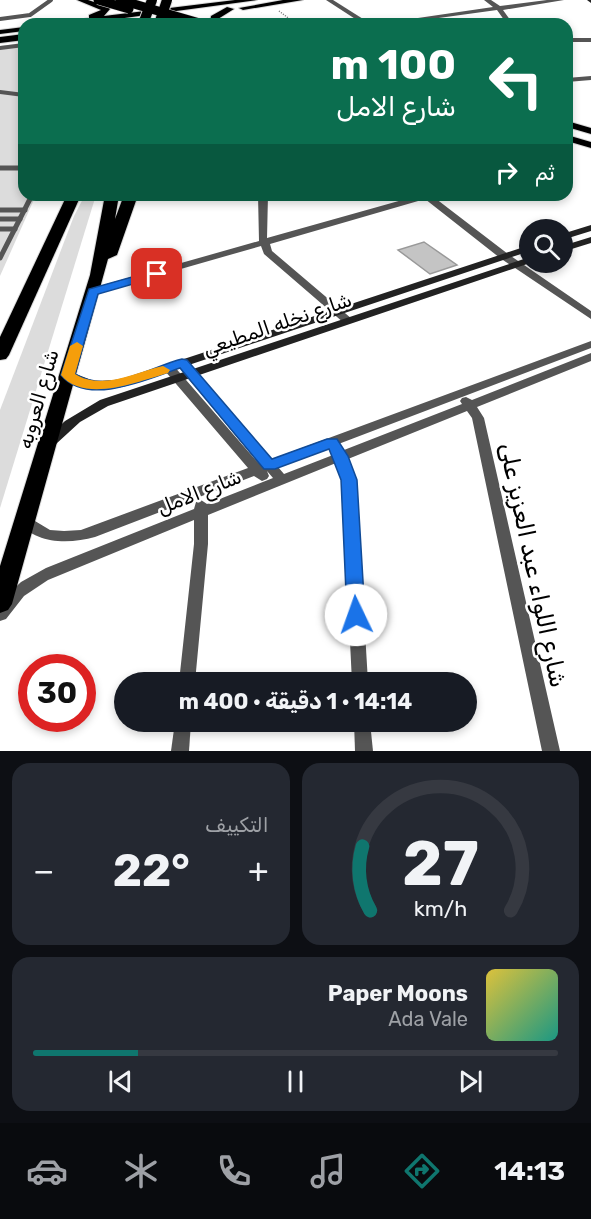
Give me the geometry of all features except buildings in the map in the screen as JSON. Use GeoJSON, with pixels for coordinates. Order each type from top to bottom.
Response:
{"type":"FeatureCollection","features":[{"type":"Feature","properties":{"kind":"highway"},"geometry":{"type":"LineString","coordinates":[[145,18],[152,0]]}},
{"type":"Feature","properties":{"kind":"highway"},"geometry":{"type":"LineString","coordinates":[[161,18],[167,0]]}},
{"type":"Feature","properties":{"kind":"highway"},"geometry":{"type":"LineString","coordinates":[[0,40],[18,38]]}},
{"type":"Feature","properties":{"kind":"highway"},"geometry":{"type":"LineString","coordinates":[[63,201],[64,216]]}},
{"type":"Feature","properties":{"kind":"highway"},"geometry":{"type":"LineString","coordinates":[[0,356],[71,201]]}},
{"type":"Feature","properties":{"kind":"highway"},"geometry":{"type":"LineString","coordinates":[[95,283],[111,201]]}},
{"type":"Feature","properties":{"kind":"highway"},"geometry":{"type":"LineString","coordinates":[[95,283],[110,253],[129,201]]}},
{"type":"Feature","properties":{"kind":"highway","name":"شارع العروبه"},"geometry":{"type":"LineString","coordinates":[[0,604],[95,283]]}},
{"type":"Feature","properties":{"kind":"main road"},"geometry":{"type":"LineString","coordinates":[[82,0],[90,0]]}},
{"type":"Feature","properties":{"kind":"main road"},"geometry":{"type":"LineString","coordinates":[[82,0],[102,6],[106,11],[87,18]]}},
{"type":"Feature","properties":{"kind":"main road"},"geometry":{"type":"LineString","coordinates":[[98,0],[160,18]]}},
{"type":"Feature","properties":{"kind":"main road"},"geometry":{"type":"LineString","coordinates":[[120,0],[182,18]]}},
{"type":"Feature","properties":{"kind":"main road"},"geometry":{"type":"LineString","coordinates":[[132,0],[162,5],[200,2]]}},
{"type":"Feature","properties":{"kind":"main road"},"geometry":{"type":"LineString","coordinates":[[190,0],[227,6]]}},
{"type":"Feature","properties":{"kind":"main road"},"geometry":{"type":"LineString","coordinates":[[160,18],[253,0]]}},
{"type":"Feature","properties":{"kind":"main road"},"geometry":{"type":"LineString","coordinates":[[116,18],[298,0]]}},
{"type":"Feature","properties":{"kind":"main road"},"geometry":{"type":"LineString","coordinates":[[216,18],[227,6]]}},
{"type":"Feature","properties":{"kind":"main road"},"geometry":{"type":"LineString","coordinates":[[0,32],[18,30]]}},
{"type":"Feature","properties":{"kind":"main road"},"geometry":{"type":"LineString","coordinates":[[573,126],[591,131]]}},
{"type":"Feature","properties":{"kind":"main road"},"geometry":{"type":"LineString","coordinates":[[573,132],[591,136]]}},
{"type":"Feature","properties":{"kind":"main road"},"geometry":{"type":"LineString","coordinates":[[573,140],[591,145]]}},
{"type":"Feature","properties":{"kind":"main road"},"geometry":{"type":"LineString","coordinates":[[573,144],[591,145]]}},
{"type":"Feature","properties":{"kind":"street"},"geometry":{"type":"LineString","coordinates":[[329,0],[358,18]]}},
{"type":"Feature","properties":{"kind":"street"},"geometry":{"type":"LineString","coordinates":[[487,0],[499,8],[506,18]]}},
{"type":"Feature","properties":{"kind":"street"},"geometry":{"type":"LineString","coordinates":[[425,18],[561,0]]}},
{"type":"Feature","properties":{"kind":"street"},"geometry":{"type":"LineString","coordinates":[[573,40],[591,40]]}},
{"type":"Feature","properties":{"kind":"street"},"geometry":{"type":"LineString","coordinates":[[573,79],[591,78]]}},
{"type":"Feature","properties":{"kind":"street"},"geometry":{"type":"LineString","coordinates":[[263,201],[261,230],[264,244],[275,260],[348,321]]}},
{"type":"Feature","properties":{"kind":"street"},"geometry":{"type":"LineString","coordinates":[[95,283],[264,244],[410,201]]}},
{"type":"Feature","properties":{"kind":"street"},"geometry":{"type":"LineString","coordinates":[[438,201],[591,316]]}},
{"type":"Feature","properties":{"kind":"street"},"geometry":{"type":"LineString","coordinates":[[573,234],[591,228]]}},
{"type":"Feature","properties":{"kind":"street"},"geometry":{"type":"LineString","coordinates":[[573,246],[591,240]]}},
{"type":"Feature","properties":{"kind":"street"},"geometry":{"type":"LineString","coordinates":[[517,260],[591,308]]}},
{"type":"Feature","properties":{"kind":"street","name":"شارع نخله المطيعي"},"geometry":{"type":"LineString","coordinates":[[68,375],[84,384],[107,386],[122,383],[337,312],[517,260]]}},
{"type":"Feature","properties":{"kind":"street","name":"شارع نخله المطيعي"},"geometry":{"type":"LineString","coordinates":[[48,444],[63,428],[82,414],[104,403],[348,321],[517,260]]}},
{"type":"Feature","properties":{"kind":"street","name":"شارع الامل"},"geometry":{"type":"LineString","coordinates":[[0,615],[19,591],[38,578],[341,456],[591,344]]}},
{"type":"Feature","properties":{"kind":"street","name":"شارع الامل"},"geometry":{"type":"LineString","coordinates":[[26,520],[33,528],[44,534],[75,537],[332,442],[591,357]]}},
{"type":"Feature","properties":{"kind":"street"},"geometry":{"type":"LineString","coordinates":[[182,363],[263,468]]}},
{"type":"Feature","properties":{"kind":"street"},"geometry":{"type":"LineString","coordinates":[[168,368],[276,482]]}},
{"type":"Feature","properties":{"kind":"street","name":"شارع اللواء عبد العزيز على"},"geometry":{"type":"LineString","coordinates":[[464,400],[478,418],[551,751]]}},
{"type":"Feature","properties":{"kind":"street"},"geometry":{"type":"LineString","coordinates":[[332,442],[341,456],[349,480],[359,672]]}},
{"type":"Feature","properties":{"kind":"street"},"geometry":{"type":"LineString","coordinates":[[188,672],[201,544],[202,511],[199,492]]}},
{"type":"Feature","properties":{"kind":"street"},"geometry":{"type":"LineString","coordinates":[[180,751],[182,732]]}},
{"type":"Feature","properties":{"kind":"street"},"geometry":{"type":"LineString","coordinates":[[363,732],[364,751]]}},
{"type":"Feature","properties":{"kind":"lane"},"geometry":{"type":"LineString","coordinates":[[0,19],[30,15],[51,0]]}},
{"type":"Feature","properties":{"kind":"lane"},"geometry":{"type":"LineString","coordinates":[[0,48],[18,46]]}},
{"type":"Feature","properties":{"kind":"lane"},"geometry":{"type":"LineString","coordinates":[[0,92],[18,94]]}},
{"type":"Feature","properties":{"kind":"lane"},"geometry":{"type":"LineString","coordinates":[[0,168],[18,168]]}},
{"type":"Feature","properties":{"kind":"lane"},"geometry":{"type":"LineString","coordinates":[[0,258],[29,201]]}},
{"type":"Feature","properties":{"kind":"lane"},"geometry":{"type":"LineString","coordinates":[[0,210],[25,210]]}},
{"type":"Feature","properties":{"kind":"lane"},"geometry":{"type":"LineString","coordinates":[[0,219],[20,219]]}},
{"type":"Feature","properties":{"kind":"lane"},"geometry":{"type":"LineString","coordinates":[[0,229],[15,229]]}},
{"type":"Feature","properties":{"kind":"path"},"geometry":{"type":"LineString","coordinates":[[270,4],[288,18]]}},
{"type":"Feature","properties":{"kind":"shaded area"},"geometry":{"type":"Polygon","coordinates":[[[18,44],[18,201],[33,201],[0,276],[0,46],[18,44]]]}},
{"type":"Feature","properties":{"kind":"shaded area"},"geometry":{"type":"Polygon","coordinates":[[[82,201],[94,201],[0,508],[0,410],[74,216],[82,201]]]}},
{"type":"Feature","properties":{"kind":"slow traffic"},"geometry":{"type":"LineString","coordinates":[[77,346],[68,375],[78,382],[107,386],[163,370]]}},
{"type":"Feature","properties":{"kind":"route"},"geometry":{"type":"LineString","coordinates":[[157,274],[93,291],[68,375],[78,382],[107,386],[182,363],[270,466],[332,442],[341,456],[349,480],[356,615]]}}]}
